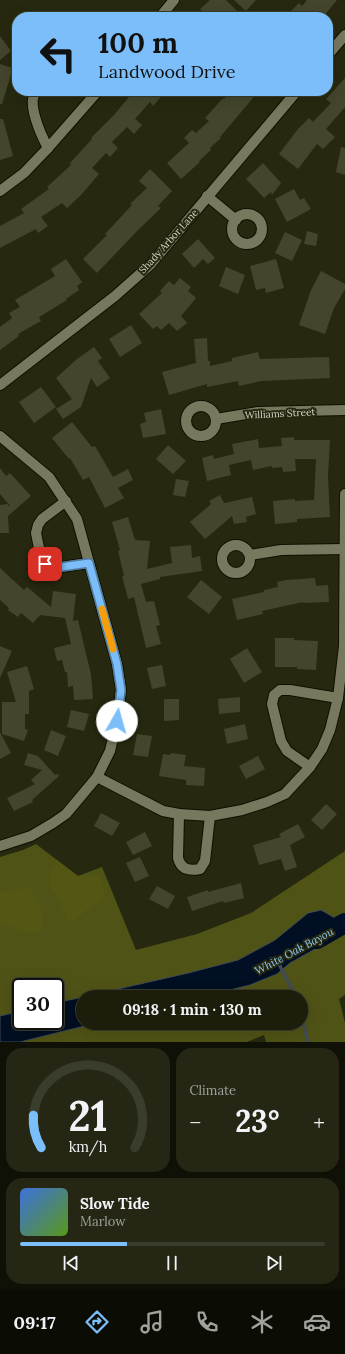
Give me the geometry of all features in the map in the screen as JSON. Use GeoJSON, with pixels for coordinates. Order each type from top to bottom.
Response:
{"type":"FeatureCollection","features":[{"type":"Feature","properties":{"kind":"street"},"geometry":{"type":"LineString","coordinates":[[164,12],[174,0]]}},
{"type":"Feature","properties":{"kind":"street"},"geometry":{"type":"LineString","coordinates":[[333,49],[345,35]]}},
{"type":"Feature","properties":{"kind":"street"},"geometry":{"type":"LineString","coordinates":[[33,96],[32,104],[41,136],[48,148]]}},
{"type":"Feature","properties":{"kind":"street"},"geometry":{"type":"LineString","coordinates":[[0,191],[24,173],[94,96]]}},
{"type":"Feature","properties":{"kind":"street","name":"Shady Arbor Lane"},"geometry":{"type":"LineString","coordinates":[[0,385],[115,296],[150,265],[207,196],[294,96]]}},
{"type":"Feature","properties":{"kind":"street"},"geometry":{"type":"LineString","coordinates":[[207,196],[236,220]]}},
{"type":"Feature","properties":{"kind":"street","name":"Williams Street"},"geometry":{"type":"LineString","coordinates":[[216,419],[258,412],[345,410]]}},
{"type":"Feature","properties":{"kind":"street"},"geometry":{"type":"LineString","coordinates":[[0,436],[49,476],[77,519],[117,664],[121,690],[117,721],[110,751],[97,777],[66,814],[31,836],[0,846]]}},
{"type":"Feature","properties":{"kind":"street"},"geometry":{"type":"LineString","coordinates":[[97,777],[163,811],[179,814],[210,816],[242,810],[267,802],[285,794],[310,767],[322,749],[330,730],[338,698],[344,646],[345,494]]}},
{"type":"Feature","properties":{"kind":"street"},"geometry":{"type":"LineString","coordinates":[[66,501],[42,519],[38,525],[36,533],[41,558],[45,564],[54,568],[89,563]]}},
{"type":"Feature","properties":{"kind":"street"},"geometry":{"type":"LineString","coordinates":[[250,556],[281,550],[344,550]]}},
{"type":"Feature","properties":{"kind":"street"},"geometry":{"type":"LineString","coordinates":[[310,767],[288,751],[281,741],[272,704],[274,695],[280,690],[290,690],[338,698]]}},
{"type":"Feature","properties":{"kind":"street"},"geometry":{"type":"LineString","coordinates":[[179,814],[179,863],[184,869],[192,871],[200,869],[205,861],[210,816]]}},
{"type":"Feature","properties":{"kind":"shaded area"},"geometry":{"type":"Polygon","coordinates":[[[36,844],[78,876],[102,867],[136,950],[197,934],[251,913],[345,851],[345,995],[339,999],[345,1023],[345,1042],[266,1042],[264,1035],[247,1042],[0,1042],[0,857],[23,850],[36,844]]]}},
{"type":"Feature","properties":{"kind":"shaded area"},"geometry":{"type":"Polygon","coordinates":[[[58,861],[78,876],[97,875],[103,884],[103,902],[90,907],[73,922],[67,921],[63,908],[49,883],[50,873],[58,861]]]}},
{"type":"Feature","properties":{"kind":"shaded area"},"geometry":{"type":"Polygon","coordinates":[[[27,887],[31,888],[40,910],[43,925],[40,930],[34,933],[6,925],[0,925],[0,892],[10,892],[27,887]]]}},
{"type":"Feature","properties":{"kind":"water"},"geometry":{"type":"Polygon","coordinates":[[[321,910],[342,922],[340,931],[335,938],[290,963],[277,974],[250,985],[230,990],[114,990],[238,960],[275,940],[308,913],[321,910]]]}},
{"type":"Feature","properties":{"kind":"water"},"geometry":{"type":"Polygon","coordinates":[[[76,998],[76,1028],[20,1042],[0,1042],[0,1016],[12,1013],[12,1030],[64,1030],[64,1001],[76,998]]]}},
{"type":"Feature","properties":{"kind":"building"},"geometry":{"type":"Polygon","coordinates":[[[210,0],[226,0],[237,11],[203,12],[200,9],[210,0]]]}},
{"type":"Feature","properties":{"kind":"building"},"geometry":{"type":"Polygon","coordinates":[[[234,0],[256,0],[246,11],[234,0]]]}},
{"type":"Feature","properties":{"kind":"building"},"geometry":{"type":"Polygon","coordinates":[[[307,0],[337,0],[327,12],[290,12],[299,3],[302,6],[307,0]]]}},
{"type":"Feature","properties":{"kind":"building"},"geometry":{"type":"Polygon","coordinates":[[[0,36],[11,51],[0,60],[0,36]]]}},
{"type":"Feature","properties":{"kind":"building"},"geometry":{"type":"Polygon","coordinates":[[[0,64],[12,68],[12,71],[2,104],[0,104],[0,64]]]}},
{"type":"Feature","properties":{"kind":"building"},"geometry":{"type":"Polygon","coordinates":[[[345,78],[345,107],[326,129],[335,137],[323,149],[317,144],[298,169],[279,154],[298,129],[309,118],[313,122],[331,103],[326,99],[329,96],[333,96],[333,91],[345,78]]]}},
{"type":"Feature","properties":{"kind":"building"},"geometry":{"type":"Polygon","coordinates":[[[130,96],[162,96],[153,106],[150,102],[135,119],[142,125],[134,134],[127,127],[112,142],[118,148],[110,157],[106,153],[92,168],[99,174],[81,195],[67,208],[62,203],[41,217],[48,226],[38,233],[36,229],[0,248],[0,226],[24,213],[21,209],[49,189],[47,187],[71,165],[70,163],[92,139],[91,138],[114,115],[130,96]]]}},
{"type":"Feature","properties":{"kind":"building"},"geometry":{"type":"Polygon","coordinates":[[[227,96],[255,96],[220,137],[221,138],[210,148],[211,150],[181,179],[167,163],[189,143],[184,138],[192,130],[196,133],[209,121],[205,118],[223,98],[224,99],[227,96]]]}},
{"type":"Feature","properties":{"kind":"building"},"geometry":{"type":"Polygon","coordinates":[[[0,119],[3,119],[13,156],[0,160],[0,119]]]}},
{"type":"Feature","properties":{"kind":"building"},"geometry":{"type":"Polygon","coordinates":[[[341,147],[345,148],[345,175],[336,172],[341,147]]]}},
{"type":"Feature","properties":{"kind":"building"},"geometry":{"type":"Polygon","coordinates":[[[263,163],[281,183],[272,195],[271,192],[264,198],[246,179],[263,163]]]}},
{"type":"Feature","properties":{"kind":"building"},"geometry":{"type":"Polygon","coordinates":[[[150,169],[172,191],[158,206],[161,208],[97,273],[83,259],[107,235],[105,234],[132,205],[130,204],[147,188],[139,181],[150,169]]]}},
{"type":"Feature","properties":{"kind":"building"},"geometry":{"type":"Polygon","coordinates":[[[294,189],[300,200],[304,198],[311,209],[287,222],[275,199],[294,189]]]}},
{"type":"Feature","properties":{"kind":"building"},"geometry":{"type":"Polygon","coordinates":[[[307,231],[318,234],[316,246],[304,244],[307,231]]]}},
{"type":"Feature","properties":{"kind":"building"},"geometry":{"type":"Polygon","coordinates":[[[285,232],[302,240],[292,261],[275,253],[285,232]]]}},
{"type":"Feature","properties":{"kind":"building"},"geometry":{"type":"Polygon","coordinates":[[[198,239],[215,258],[208,264],[203,259],[194,268],[182,254],[198,239]]]}},
{"type":"Feature","properties":{"kind":"building"},"geometry":{"type":"Polygon","coordinates":[[[66,259],[82,282],[77,286],[79,290],[66,299],[67,300],[39,317],[41,321],[18,334],[19,336],[0,350],[0,327],[12,318],[9,313],[20,307],[15,300],[55,276],[51,269],[66,259]]]}},
{"type":"Feature","properties":{"kind":"building"},"geometry":{"type":"Polygon","coordinates":[[[276,259],[284,288],[266,293],[265,288],[256,290],[250,266],[276,259]]]}},
{"type":"Feature","properties":{"kind":"building"},"geometry":{"type":"Polygon","coordinates":[[[226,267],[245,275],[238,294],[219,286],[226,267]]]}},
{"type":"Feature","properties":{"kind":"building"},"geometry":{"type":"Polygon","coordinates":[[[321,271],[345,284],[345,289],[334,308],[325,334],[299,325],[311,290],[321,271]]]}},
{"type":"Feature","properties":{"kind":"building"},"geometry":{"type":"Polygon","coordinates":[[[180,278],[191,287],[188,291],[196,298],[181,316],[187,323],[177,331],[169,323],[161,330],[157,326],[153,329],[139,314],[162,293],[160,291],[169,281],[174,285],[180,278]]]}},
{"type":"Feature","properties":{"kind":"building"},"geometry":{"type":"Polygon","coordinates":[[[131,325],[142,343],[120,357],[109,339],[131,325]]]}},
{"type":"Feature","properties":{"kind":"building"},"geometry":{"type":"Polygon","coordinates":[[[207,338],[208,361],[210,361],[210,366],[232,361],[232,358],[258,352],[260,359],[329,357],[330,378],[261,381],[239,386],[238,381],[207,387],[207,384],[169,395],[162,372],[196,363],[194,339],[207,338]]]}},
{"type":"Feature","properties":{"kind":"building"},"geometry":{"type":"Polygon","coordinates":[[[94,347],[102,358],[98,361],[110,378],[97,387],[91,378],[81,407],[63,419],[56,409],[72,399],[56,378],[77,359],[94,347]]]}},
{"type":"Feature","properties":{"kind":"building"},"geometry":{"type":"Polygon","coordinates":[[[41,387],[56,407],[34,423],[19,402],[41,387]]]}},
{"type":"Feature","properties":{"kind":"building"},"geometry":{"type":"Polygon","coordinates":[[[161,409],[166,434],[143,438],[140,424],[146,422],[144,413],[161,409]]]}},
{"type":"Feature","properties":{"kind":"building"},"geometry":{"type":"Polygon","coordinates":[[[72,422],[92,447],[95,446],[113,477],[128,469],[133,480],[118,488],[124,498],[105,508],[89,477],[83,480],[70,458],[69,459],[52,438],[72,422]]]}},
{"type":"Feature","properties":{"kind":"building"},"geometry":{"type":"Polygon","coordinates":[[[294,437],[294,440],[330,440],[328,476],[330,517],[297,519],[297,522],[275,524],[273,501],[295,499],[295,501],[314,500],[316,459],[295,459],[296,471],[283,472],[282,467],[272,468],[272,466],[253,470],[251,460],[229,465],[231,475],[207,481],[202,458],[213,455],[214,459],[234,454],[232,444],[258,439],[259,448],[282,446],[281,438],[294,437]]]}},
{"type":"Feature","properties":{"kind":"building"},"geometry":{"type":"Polygon","coordinates":[[[168,445],[186,461],[173,474],[156,459],[168,445]]]}},
{"type":"Feature","properties":{"kind":"building"},"geometry":{"type":"Polygon","coordinates":[[[0,468],[6,476],[10,473],[31,496],[8,516],[9,533],[0,533],[0,505],[8,504],[8,506],[10,506],[0,494],[0,468]]]}},
{"type":"Feature","properties":{"kind":"building"},"geometry":{"type":"Polygon","coordinates":[[[176,479],[189,481],[185,497],[173,495],[176,479]]]}},
{"type":"Feature","properties":{"kind":"building"},"geometry":{"type":"Polygon","coordinates":[[[220,495],[224,503],[252,497],[256,514],[246,517],[247,522],[234,524],[232,516],[205,539],[190,522],[211,504],[209,501],[220,495]]]}},
{"type":"Feature","properties":{"kind":"building"},"geometry":{"type":"Polygon","coordinates":[[[128,517],[135,540],[150,541],[147,569],[172,563],[170,547],[191,545],[192,558],[200,556],[202,571],[160,577],[160,579],[141,584],[146,602],[154,601],[160,625],[156,626],[161,644],[146,648],[134,597],[128,599],[122,576],[124,576],[118,551],[120,550],[112,522],[128,517]]]}},
{"type":"Feature","properties":{"kind":"building"},"geometry":{"type":"Polygon","coordinates":[[[0,568],[24,590],[27,587],[51,607],[53,591],[76,594],[73,621],[78,620],[91,674],[93,699],[74,700],[73,686],[68,687],[67,672],[65,672],[62,660],[57,661],[54,648],[71,644],[65,618],[40,615],[33,623],[21,613],[18,617],[8,610],[9,608],[0,600],[0,568]]]}},
{"type":"Feature","properties":{"kind":"building"},"geometry":{"type":"Polygon","coordinates":[[[315,578],[316,586],[328,585],[329,602],[303,602],[262,611],[263,614],[237,620],[232,599],[264,592],[264,590],[278,587],[277,582],[315,578]]]}},
{"type":"Feature","properties":{"kind":"building"},"geometry":{"type":"Polygon","coordinates":[[[201,580],[222,597],[209,614],[187,597],[201,580]]]}},
{"type":"Feature","properties":{"kind":"building"},"geometry":{"type":"Polygon","coordinates":[[[275,638],[294,638],[294,640],[318,641],[316,670],[297,669],[297,667],[275,667],[275,638]]]}},
{"type":"Feature","properties":{"kind":"building"},"geometry":{"type":"Polygon","coordinates":[[[0,646],[12,651],[0,678],[0,646]]]}},
{"type":"Feature","properties":{"kind":"building"},"geometry":{"type":"Polygon","coordinates":[[[247,648],[262,672],[244,683],[230,659],[247,648]]]}},
{"type":"Feature","properties":{"kind":"building"},"geometry":{"type":"Polygon","coordinates":[[[162,665],[166,686],[152,689],[147,668],[162,665]]]}},
{"type":"Feature","properties":{"kind":"building"},"geometry":{"type":"Polygon","coordinates":[[[27,666],[34,689],[29,691],[29,714],[25,714],[25,729],[28,730],[24,741],[2,734],[2,702],[16,702],[7,672],[27,666]]]}},
{"type":"Feature","properties":{"kind":"building"},"geometry":{"type":"Polygon","coordinates":[[[240,697],[240,712],[219,714],[218,699],[240,697]]]}},
{"type":"Feature","properties":{"kind":"building"},"geometry":{"type":"Polygon","coordinates":[[[164,699],[179,699],[179,720],[164,721],[164,699]]]}},
{"type":"Feature","properties":{"kind":"building"},"geometry":{"type":"Polygon","coordinates":[[[71,710],[89,714],[84,731],[67,727],[71,710]]]}},
{"type":"Feature","properties":{"kind":"building"},"geometry":{"type":"Polygon","coordinates":[[[245,724],[248,739],[227,744],[224,729],[245,724]]]}},
{"type":"Feature","properties":{"kind":"building"},"geometry":{"type":"Polygon","coordinates":[[[51,730],[66,736],[58,756],[44,750],[51,730]]]}},
{"type":"Feature","properties":{"kind":"building"},"geometry":{"type":"Polygon","coordinates":[[[0,732],[11,753],[0,759],[0,732]]]}},
{"type":"Feature","properties":{"kind":"building"},"geometry":{"type":"Polygon","coordinates":[[[137,734],[152,736],[148,757],[133,755],[137,734]]]}},
{"type":"Feature","properties":{"kind":"building"},"geometry":{"type":"Polygon","coordinates":[[[28,753],[38,756],[55,775],[58,774],[59,776],[32,800],[33,802],[14,811],[7,798],[35,784],[31,780],[42,770],[24,765],[28,753]]]}},
{"type":"Feature","properties":{"kind":"building"},"geometry":{"type":"Polygon","coordinates":[[[171,753],[186,755],[184,766],[205,768],[204,786],[186,785],[186,780],[159,776],[163,754],[170,755],[171,753]]]}},
{"type":"Feature","properties":{"kind":"building"},"geometry":{"type":"Polygon","coordinates":[[[258,756],[265,769],[246,779],[239,766],[258,756]]]}},
{"type":"Feature","properties":{"kind":"building"},"geometry":{"type":"Polygon","coordinates":[[[326,804],[337,814],[322,830],[311,820],[326,804]]]}},
{"type":"Feature","properties":{"kind":"building"},"geometry":{"type":"Polygon","coordinates":[[[101,813],[120,823],[112,836],[94,826],[101,813]]]}},
{"type":"Feature","properties":{"kind":"building"},"geometry":{"type":"Polygon","coordinates":[[[298,824],[305,837],[290,845],[297,867],[285,871],[281,859],[259,865],[253,845],[281,837],[279,834],[298,824]]]}},
{"type":"Feature","properties":{"kind":"building"},"geometry":{"type":"Polygon","coordinates":[[[145,832],[152,846],[133,855],[126,842],[145,832]]]}},
{"type":"Feature","properties":{"kind":"building"},"geometry":{"type":"Polygon","coordinates":[[[140,857],[149,876],[135,882],[126,863],[140,857]]]}},
{"type":"Feature","properties":{"kind":"building"},"geometry":{"type":"Polygon","coordinates":[[[241,883],[244,898],[224,903],[223,901],[192,911],[187,897],[208,890],[208,892],[241,883]]]}},
{"type":"Feature","properties":{"kind":"building"},"geometry":{"type":"Polygon","coordinates":[[[157,886],[175,896],[168,909],[149,899],[157,886]]]}},
{"type":"Feature","properties":{"kind":"waterway","name":"White Oak Bayou"},"geometry":{"type":"LineString","coordinates":[[317,939],[345,923]]}},
{"type":"Feature","properties":{"kind":"waterway"},"geometry":{"type":"LineString","coordinates":[[280,966],[292,990]]}},
{"type":"Feature","properties":{"kind":"waterway"},"geometry":{"type":"LineString","coordinates":[[305,1030],[308,1042]]}},
{"type":"Feature","properties":{"kind":"slow traffic"},"geometry":{"type":"LineString","coordinates":[[102,609],[113,649]]}},
{"type":"Feature","properties":{"kind":"route"},"geometry":{"type":"LineString","coordinates":[[45,564],[54,568],[89,563],[117,664],[121,690],[117,721]]}}]}
